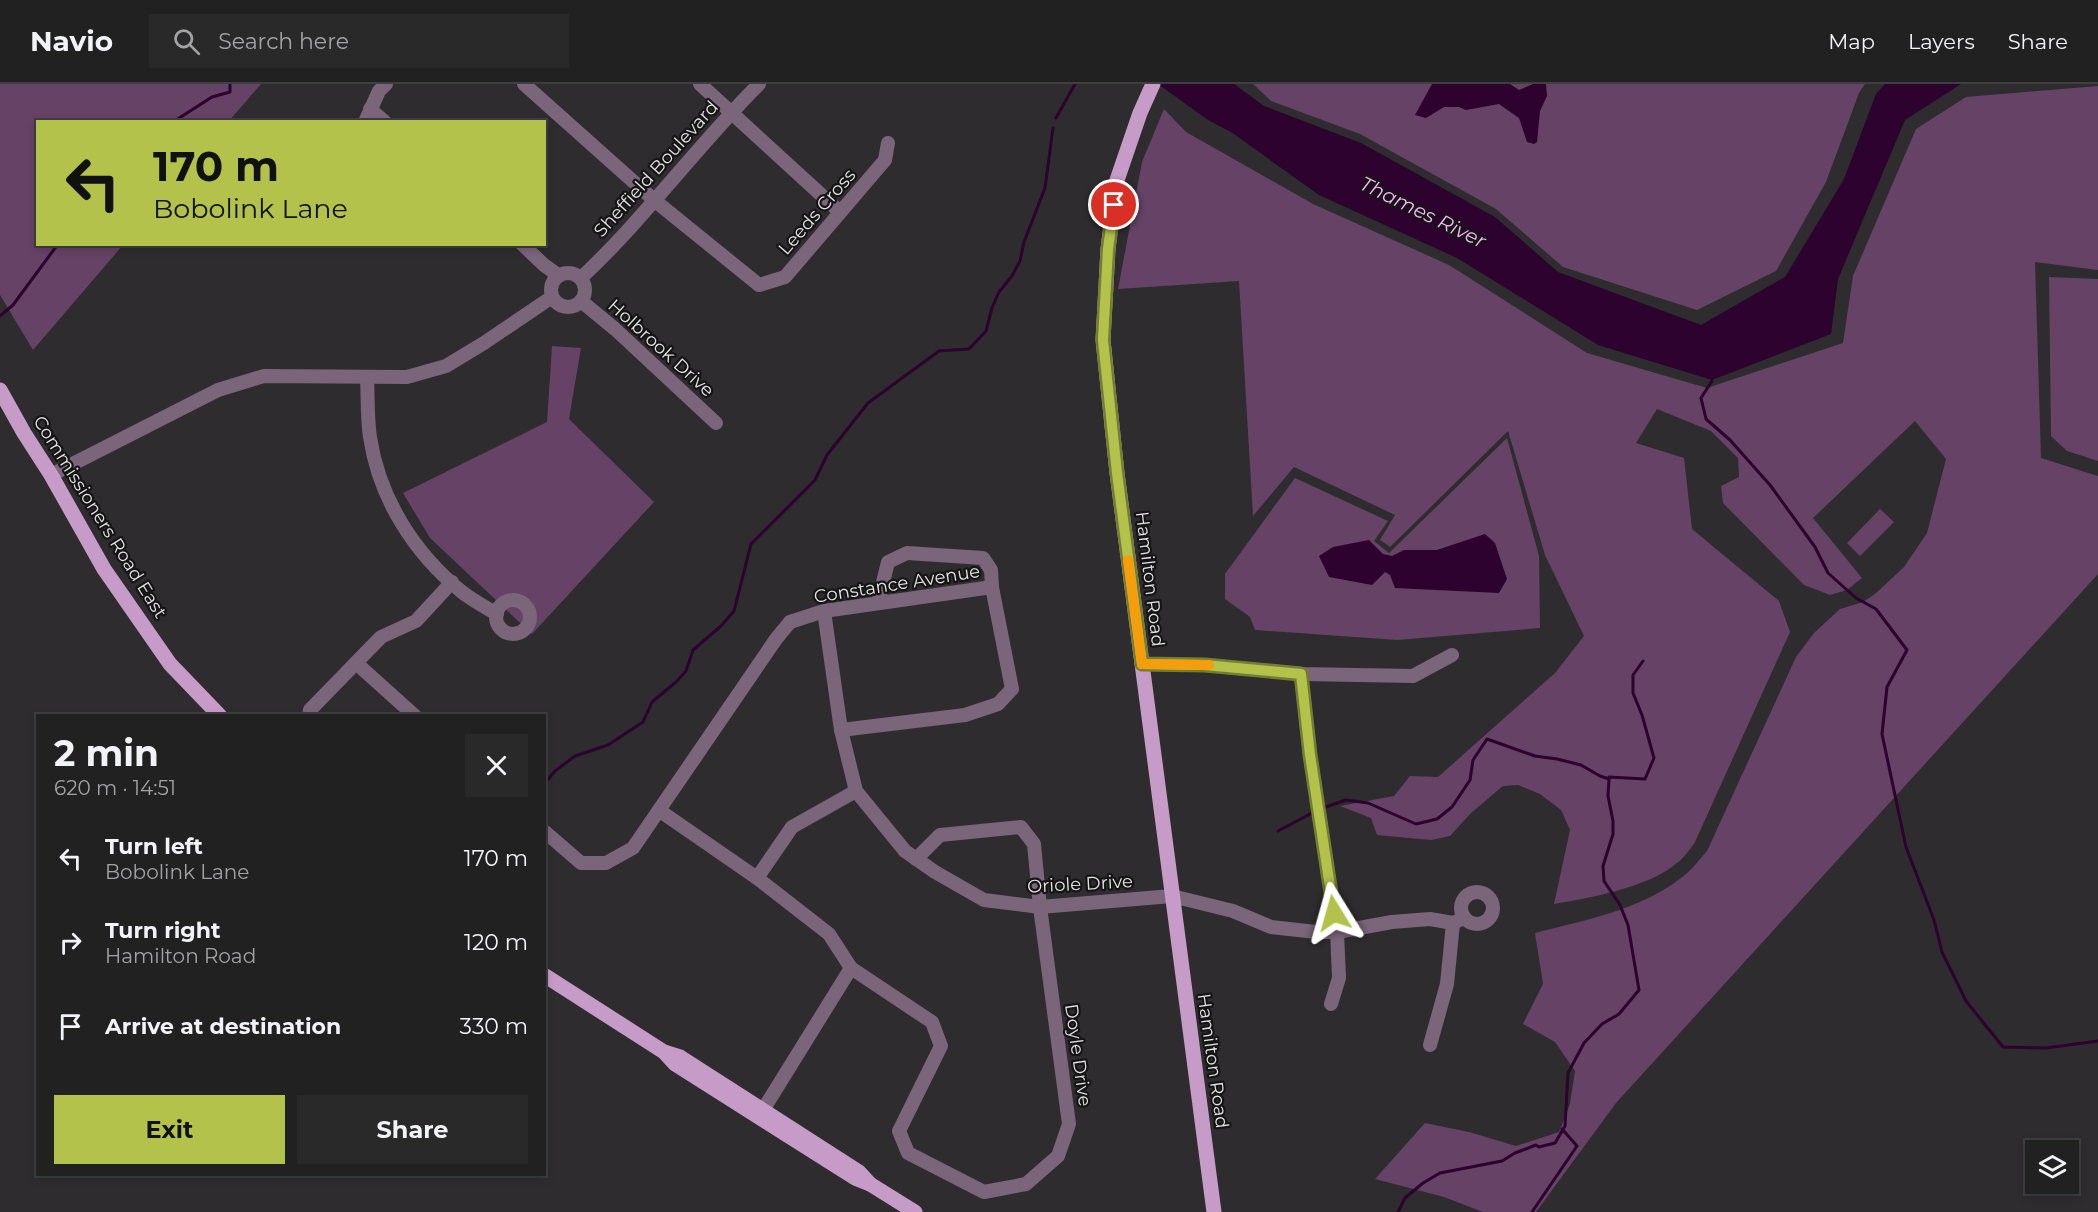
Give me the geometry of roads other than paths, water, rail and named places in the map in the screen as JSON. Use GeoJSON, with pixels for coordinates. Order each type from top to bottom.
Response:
{"type":"FeatureCollection","features":[{"type":"Feature","properties":{"kind":"main road","name":"Hamilton Road"},"geometry":{"type":"LineString","coordinates":[[1150,91],[1116,183],[1108,249],[1103,340],[1117,473],[1214,1212]]}},
{"type":"Feature","properties":{"kind":"main road","name":"Commissioners Road East"},"geometry":{"type":"LineString","coordinates":[[0,390],[104,569],[170,664],[218,714]]}},
{"type":"Feature","properties":{"kind":"main road"},"geometry":{"type":"LineString","coordinates":[[546,976],[664,1052],[675,1064],[855,1178],[870,1184],[915,1212]]}},
{"type":"Feature","properties":{"kind":"main road"},"geometry":{"type":"LineString","coordinates":[[664,1052],[680,1057],[763,1110],[859,1172],[870,1184]]}},
{"type":"Feature","properties":{"kind":"street"},"geometry":{"type":"LineString","coordinates":[[368,115],[379,91],[386,84]]}},
{"type":"Feature","properties":{"kind":"street"},"geometry":{"type":"LineString","coordinates":[[524,84],[654,200]]}},
{"type":"Feature","properties":{"kind":"street"},"geometry":{"type":"LineString","coordinates":[[700,84],[840,212]]}},
{"type":"Feature","properties":{"kind":"street","name":"Sheffield Boulevard"},"geometry":{"type":"LineString","coordinates":[[581,278],[640,217],[731,112],[759,84]]}},
{"type":"Feature","properties":{"kind":"street","name":"Leeds Cross"},"geometry":{"type":"LineString","coordinates":[[654,200],[759,285],[785,277],[885,160],[888,143]]}},
{"type":"Feature","properties":{"kind":"street"},"geometry":{"type":"LineString","coordinates":[[524,246],[558,275],[573,273],[581,278],[585,292],[581,301],[573,306],[563,306],[552,297]]}},
{"type":"Feature","properties":{"kind":"street"},"geometry":{"type":"LineString","coordinates":[[552,297],[552,283],[558,275]]}},
{"type":"Feature","properties":{"kind":"street"},"geometry":{"type":"LineString","coordinates":[[51,475],[218,390],[264,376],[407,377],[446,366],[552,297]]}},
{"type":"Feature","properties":{"kind":"street","name":"Holbrook Drive"},"geometry":{"type":"LineString","coordinates":[[581,301],[615,329],[717,423]]}},
{"type":"Feature","properties":{"kind":"street"},"geometry":{"type":"LineString","coordinates":[[367,377],[369,434],[381,483],[407,533],[432,563],[462,592],[496,614]]}},
{"type":"Feature","properties":{"kind":"street"},"geometry":{"type":"LineString","coordinates":[[878,603],[888,562],[907,553],[983,558],[991,570],[992,587]]}},
{"type":"Feature","properties":{"kind":"street"},"geometry":{"type":"LineString","coordinates":[[309,714],[310,710],[381,637],[416,621],[452,582]]}},
{"type":"Feature","properties":{"kind":"street","name":"Constance Avenue"},"geometry":{"type":"LineString","coordinates":[[546,833],[581,863],[606,862],[633,848],[790,622],[824,611],[992,587],[1012,689],[998,704],[965,715],[841,730]]}},
{"type":"Feature","properties":{"kind":"street","name":"Oriole Drive"},"geometry":{"type":"LineString","coordinates":[[824,611],[841,730],[856,791],[905,851],[916,859],[984,900],[1040,907],[1172,896],[1233,911],[1271,927],[1316,932],[1337,932],[1392,922],[1430,919],[1459,920],[1447,984],[1430,1045]]}},
{"type":"Feature","properties":{"kind":"street"},"geometry":{"type":"LineString","coordinates":[[1142,664],[1205,665],[1301,674],[1413,676],[1452,655]]}},
{"type":"Feature","properties":{"kind":"street"},"geometry":{"type":"LineString","coordinates":[[356,663],[413,714]]}},
{"type":"Feature","properties":{"kind":"street"},"geometry":{"type":"LineString","coordinates":[[1301,674],[1310,755],[1337,932],[1339,978],[1331,1004]]}},
{"type":"Feature","properties":{"kind":"street"},"geometry":{"type":"LineString","coordinates":[[757,878],[792,827],[856,791]]}},
{"type":"Feature","properties":{"kind":"street","name":"Doyle Drive"},"geometry":{"type":"LineString","coordinates":[[660,811],[757,878],[830,934],[851,968],[932,1022],[941,1046],[899,1131],[908,1153],[984,1192],[1026,1184],[1059,1156],[1069,1124],[1040,907],[1034,844],[1021,827],[940,835],[916,859]]}},
{"type":"Feature","properties":{"kind":"street"},"geometry":{"type":"LineString","coordinates":[[763,1110],[851,968]]}},
{"type":"Feature","properties":{"kind":"water","name":"Thames River"},"geometry":{"type":"Polygon","coordinates":[[[1158,84],[1234,84],[1264,106],[1361,143],[1495,217],[1558,272],[1701,325],[1785,277],[1844,179],[1876,94],[1885,84],[1961,84],[1905,120],[1838,279],[1831,334],[1712,380],[1598,345],[1457,258],[1319,195],[1231,132],[1208,120],[1158,84]]]}},
{"type":"Feature","properties":{"kind":"water"},"geometry":{"type":"Polygon","coordinates":[[[1432,84],[1510,84],[1519,90],[1533,84],[1546,84],[1547,96],[1540,111],[1537,142],[1534,144],[1527,142],[1519,118],[1499,104],[1466,110],[1459,107],[1444,107],[1426,118],[1415,115],[1432,84]]]}},
{"type":"Feature","properties":{"kind":"water"},"geometry":{"type":"Polygon","coordinates":[[[1485,534],[1495,543],[1507,579],[1499,593],[1395,588],[1390,575],[1385,572],[1372,585],[1329,577],[1319,556],[1333,547],[1369,540],[1383,554],[1392,556],[1404,550],[1437,550],[1485,534]]]}},
{"type":"Feature","properties":{"kind":"waterway"},"geometry":{"type":"LineString","coordinates":[[176,120],[212,97],[230,92],[230,84]]}},
{"type":"Feature","properties":{"kind":"waterway"},"geometry":{"type":"LineString","coordinates":[[1056,118],[1075,84]]}},
{"type":"Feature","properties":{"kind":"waterway"},"geometry":{"type":"LineString","coordinates":[[546,782],[555,771],[575,756],[608,745],[643,722],[652,702],[686,671],[693,650],[721,626],[734,611],[751,544],[815,480],[827,455],[868,403],[939,351],[969,349],[986,331],[999,292],[1020,261],[1024,242],[1045,188],[1053,128]]}},
{"type":"Feature","properties":{"kind":"waterway"},"geometry":{"type":"LineString","coordinates":[[0,316],[13,305],[57,246]]}},
{"type":"Feature","properties":{"kind":"waterway"},"geometry":{"type":"LineString","coordinates":[[1712,381],[1701,398],[1706,419],[1730,440],[1770,485],[1815,547],[1828,573],[1856,598],[1876,609],[1907,650],[1887,687],[1882,734],[1906,847],[1934,920],[1942,952],[1966,1001],[2003,1047],[2046,1048],[2098,1041]]}},
{"type":"Feature","properties":{"kind":"waterway"},"geometry":{"type":"LineString","coordinates":[[1323,808],[1346,800],[1368,803],[1416,824],[1437,819],[1452,807],[1470,780],[1473,760],[1487,739],[1535,756],[1581,765],[1609,779],[1609,777],[1645,779],[1654,758],[1642,715],[1633,693],[1633,675],[1643,661]]}},
{"type":"Feature","properties":{"kind":"waterway"},"geometry":{"type":"LineString","coordinates":[[1398,1212],[1405,1198],[1440,1173],[1502,1161],[1536,1145],[1539,1147],[1555,1143],[1565,1126],[1568,1073],[1584,1043],[1602,1024],[1619,1014],[1639,990],[1628,925],[1620,905],[1604,881],[1603,866],[1613,834],[1608,796],[1609,779]]}},
{"type":"Feature","properties":{"kind":"waterway"},"geometry":{"type":"LineString","coordinates":[[1278,831],[1314,812]]}},
{"type":"Feature","properties":{"kind":"waterway"},"geometry":{"type":"LineString","coordinates":[[1532,1212],[1577,1146],[1562,1129]]}}]}
